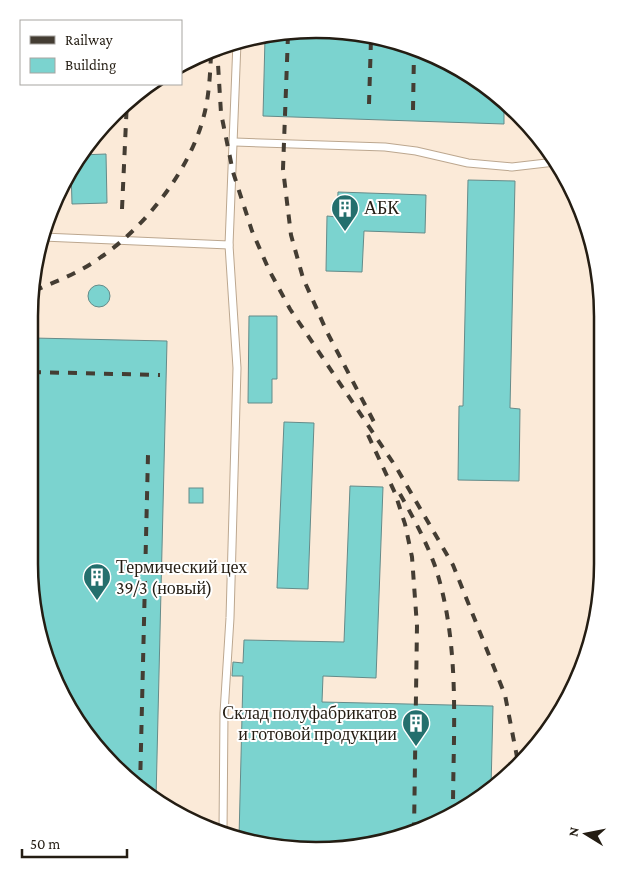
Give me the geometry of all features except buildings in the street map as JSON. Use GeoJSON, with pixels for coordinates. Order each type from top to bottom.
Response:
{"type":"FeatureCollection","features":[{"type":"Feature","properties":{"kind":"lane"},"geometry":{"type":"LineString","coordinates":[[223,826],[224,713],[230,618],[237,368],[229,245],[235,142],[237,49]]}},
{"type":"Feature","properties":{"kind":"lane"},"geometry":{"type":"LineString","coordinates":[[235,142],[385,147],[416,150],[468,163],[512,167],[548,163]]}},
{"type":"Feature","properties":{"kind":"lane"},"geometry":{"type":"LineString","coordinates":[[49,237],[229,245]]}},
{"type":"Feature","properties":{"kind":"shaded area"},"geometry":{"type":"Polygon","coordinates":[[[297,38],[352,40],[405,52],[438,66],[470,84],[499,106],[536,146],[565,193],[579,226],[584,244],[591,279],[594,316],[594,564],[591,600],[579,653],[565,686],[547,718],[525,747],[499,773],[470,795],[438,813],[405,827],[387,832],[352,839],[316,842],[261,836],[226,827],[193,813],[161,795],[132,773],[106,747],[84,718],[66,686],[52,653],[40,600],[37,564],[37,316],[40,279],[52,226],[66,193],[84,161],[106,132],[132,106],[160,85],[182,85],[182,72],[193,66],[226,52],[244,47],[297,38]]]}},
{"type":"Feature","properties":{"kind":"railway"},"geometry":{"type":"LineString","coordinates":[[288,39],[283,169],[291,235],[303,278],[327,332],[374,422]]}},
{"type":"Feature","properties":{"kind":"railway"},"geometry":{"type":"LineString","coordinates":[[369,104],[371,43]]}},
{"type":"Feature","properties":{"kind":"railway"},"geometry":{"type":"LineString","coordinates":[[217,56],[221,113],[233,172],[252,231],[269,270],[290,309],[396,467],[453,565],[505,695],[517,755]]}},
{"type":"Feature","properties":{"kind":"railway"},"geometry":{"type":"LineString","coordinates":[[413,110],[414,56]]}},
{"type":"Feature","properties":{"kind":"railway"},"geometry":{"type":"LineString","coordinates":[[39,289],[77,272],[101,257],[134,230],[163,196],[187,158],[203,119],[207,103],[211,58]]}},
{"type":"Feature","properties":{"kind":"railway"},"geometry":{"type":"LineString","coordinates":[[122,209],[126,112]]}},
{"type":"Feature","properties":{"kind":"railway"},"geometry":{"type":"LineString","coordinates":[[37,372],[160,375]]}},
{"type":"Feature","properties":{"kind":"railway"},"geometry":{"type":"LineString","coordinates":[[368,435],[395,493],[405,524],[412,557],[417,626],[414,823]]}},
{"type":"Feature","properties":{"kind":"railway"},"geometry":{"type":"LineString","coordinates":[[140,779],[148,455]]}},
{"type":"Feature","properties":{"kind":"railway"},"geometry":{"type":"LineString","coordinates":[[400,494],[435,566],[449,626],[454,688],[453,805]]}},
{"type":"Feature","properties":{"kind":"place","name":"АБК"},"geometry":{"type":"Point","coordinates":[345,232]}},
{"type":"Feature","properties":{"kind":"place","name":"Термический цех 39/3 (новый)"},"geometry":{"type":"Point","coordinates":[97,601]}},
{"type":"Feature","properties":{"kind":"place","name":"Склад полуфабрикатов и готовой продукции"},"geometry":{"type":"Point","coordinates":[416,747]}}]}
